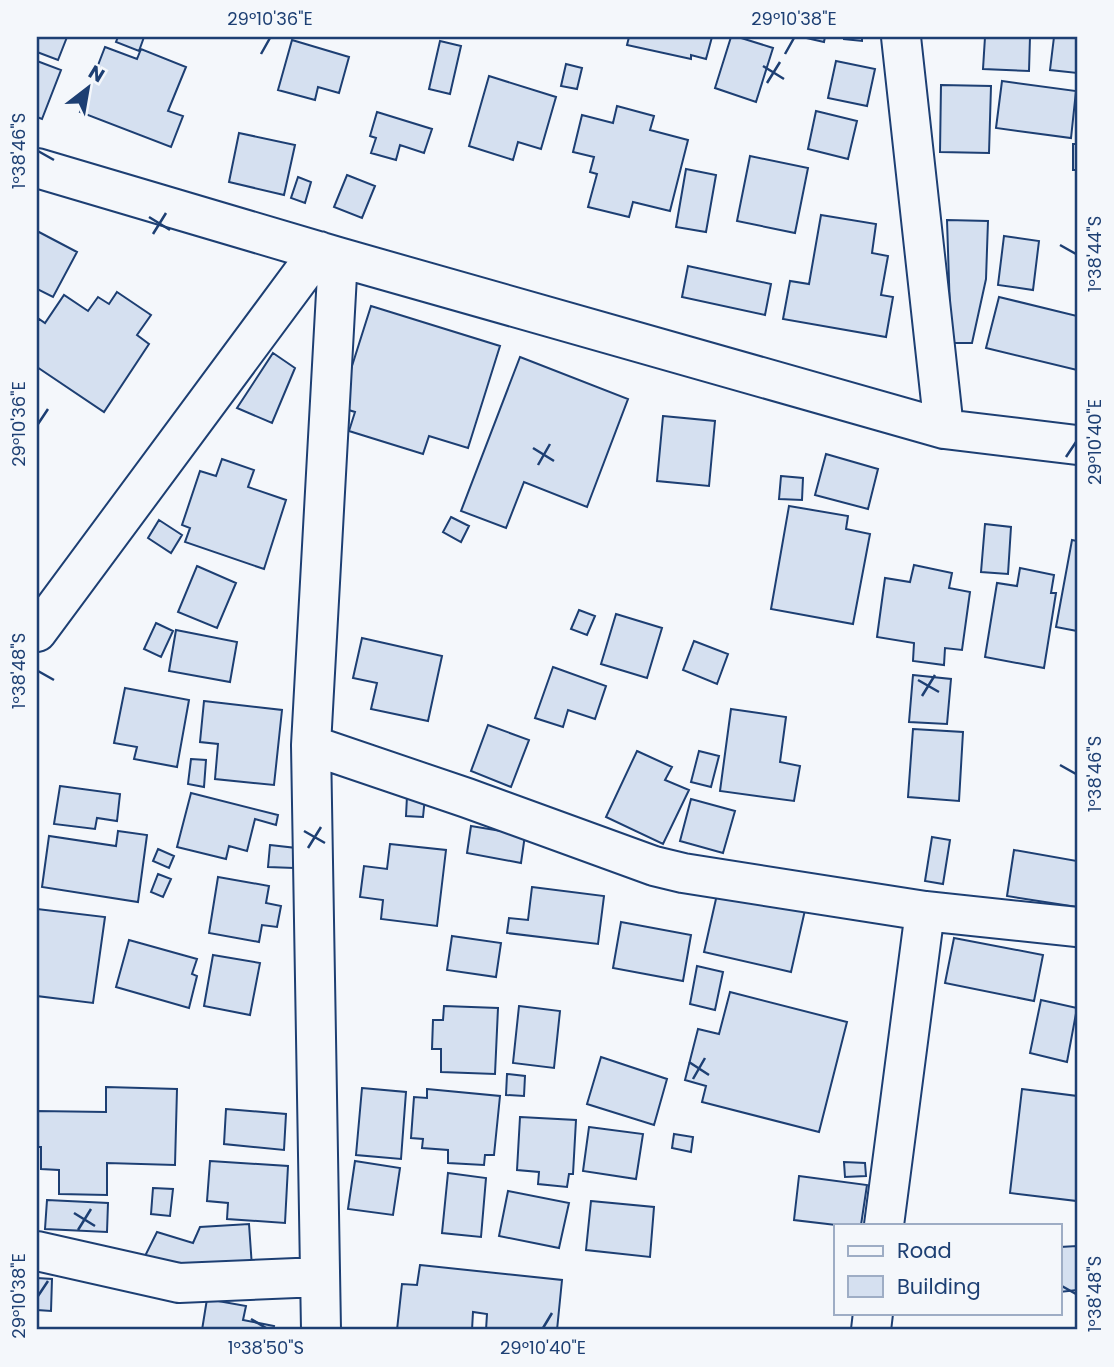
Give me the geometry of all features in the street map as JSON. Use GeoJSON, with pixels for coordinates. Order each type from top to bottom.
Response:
{"type":"FeatureCollection","features":[{"type":"Feature","properties":{"kind":"street"},"geometry":{"type":"LineString","coordinates":[[901,37],[944,429]]}},
{"type":"Feature","properties":{"kind":"street"},"geometry":{"type":"LineString","coordinates":[[37,168],[328,254],[944,429],[1077,445]]}},
{"type":"Feature","properties":{"kind":"street"},"geometry":{"type":"LineString","coordinates":[[37,632],[328,254]]}},
{"type":"Feature","properties":{"kind":"street"},"geometry":{"type":"LineString","coordinates":[[321,1330],[311,745],[328,254]]}},
{"type":"Feature","properties":{"kind":"street"},"geometry":{"type":"LineString","coordinates":[[311,745],[654,866],[682,873],[925,911],[1077,927]]}},
{"type":"Feature","properties":{"kind":"street"},"geometry":{"type":"LineString","coordinates":[[884,1224],[925,911]]}},
{"type":"Feature","properties":{"kind":"street"},"geometry":{"type":"LineString","coordinates":[[37,1251],[179,1283],[320,1277]]}},
{"type":"Feature","properties":{"kind":"building"},"geometry":{"type":"Polygon","coordinates":[[[37,37],[67,37],[58,60],[37,52],[37,37]]]}},
{"type":"Feature","properties":{"kind":"building"},"geometry":{"type":"Polygon","coordinates":[[[118,37],[144,37],[139,51],[116,42],[118,37]]]}},
{"type":"Feature","properties":{"kind":"building"},"geometry":{"type":"Polygon","coordinates":[[[629,37],[712,37],[706,59],[691,55],[691,59],[627,45],[629,37]]]}},
{"type":"Feature","properties":{"kind":"building"},"geometry":{"type":"Polygon","coordinates":[[[731,37],[773,48],[756,102],[715,88],[731,37]]]}},
{"type":"Feature","properties":{"kind":"building"},"geometry":{"type":"Polygon","coordinates":[[[802,37],[825,37],[824,42],[802,37]]]}},
{"type":"Feature","properties":{"kind":"building"},"geometry":{"type":"Polygon","coordinates":[[[862,37],[862,41],[844,39],[862,37]]]}},
{"type":"Feature","properties":{"kind":"building"},"geometry":{"type":"Polygon","coordinates":[[[985,37],[1030,37],[1029,71],[983,69],[985,37]]]}},
{"type":"Feature","properties":{"kind":"building"},"geometry":{"type":"Polygon","coordinates":[[[1054,37],[1077,37],[1077,73],[1050,70],[1054,37]]]}},
{"type":"Feature","properties":{"kind":"building"},"geometry":{"type":"Polygon","coordinates":[[[292,40],[349,57],[339,93],[318,87],[315,100],[278,90],[292,40]]]}},
{"type":"Feature","properties":{"kind":"building"},"geometry":{"type":"Polygon","coordinates":[[[440,41],[461,46],[450,94],[429,89],[440,41]]]}},
{"type":"Feature","properties":{"kind":"building"},"geometry":{"type":"Polygon","coordinates":[[[105,47],[137,59],[141,49],[186,67],[168,111],[183,116],[171,147],[80,112],[105,47]]]}},
{"type":"Feature","properties":{"kind":"building"},"geometry":{"type":"Polygon","coordinates":[[[37,61],[61,70],[42,119],[37,117],[37,61]]]}},
{"type":"Feature","properties":{"kind":"building"},"geometry":{"type":"Polygon","coordinates":[[[836,61],[875,69],[867,106],[828,98],[836,61]]]}},
{"type":"Feature","properties":{"kind":"building"},"geometry":{"type":"Polygon","coordinates":[[[566,64],[582,68],[577,89],[561,86],[566,64]]]}},
{"type":"Feature","properties":{"kind":"building"},"geometry":{"type":"Polygon","coordinates":[[[489,76],[556,97],[541,149],[518,142],[513,160],[469,146],[489,76]]]}},
{"type":"Feature","properties":{"kind":"building"},"geometry":{"type":"Polygon","coordinates":[[[1002,81],[1076,91],[1071,138],[996,128],[1002,81]]]}},
{"type":"Feature","properties":{"kind":"building"},"geometry":{"type":"Polygon","coordinates":[[[941,85],[991,86],[989,153],[940,152],[941,85]]]}},
{"type":"Feature","properties":{"kind":"building"},"geometry":{"type":"Polygon","coordinates":[[[617,106],[654,116],[650,130],[688,140],[670,211],[633,202],[629,217],[588,207],[597,174],[590,172],[594,157],[573,152],[582,115],[613,123],[617,106]]]}},
{"type":"Feature","properties":{"kind":"building"},"geometry":{"type":"Polygon","coordinates":[[[816,111],[857,121],[848,159],[808,149],[816,111]]]}},
{"type":"Feature","properties":{"kind":"building"},"geometry":{"type":"Polygon","coordinates":[[[377,112],[432,129],[424,153],[400,145],[396,160],[371,153],[376,138],[370,136],[377,112]]]}},
{"type":"Feature","properties":{"kind":"building"},"geometry":{"type":"Polygon","coordinates":[[[239,133],[295,145],[284,195],[229,182],[239,133]]]}},
{"type":"Feature","properties":{"kind":"building"},"geometry":{"type":"Polygon","coordinates":[[[1073,144],[1077,144],[1077,170],[1073,170],[1073,144]]]}},
{"type":"Feature","properties":{"kind":"building"},"geometry":{"type":"Polygon","coordinates":[[[750,156],[808,168],[795,233],[737,221],[750,156]]]}},
{"type":"Feature","properties":{"kind":"building"},"geometry":{"type":"Polygon","coordinates":[[[686,169],[716,175],[706,232],[676,227],[686,169]]]}},
{"type":"Feature","properties":{"kind":"building"},"geometry":{"type":"Polygon","coordinates":[[[347,175],[375,186],[362,218],[334,207],[347,175]]]}},
{"type":"Feature","properties":{"kind":"building"},"geometry":{"type":"Polygon","coordinates":[[[298,177],[311,182],[305,203],[291,198],[298,177]]]}},
{"type":"Feature","properties":{"kind":"building"},"geometry":{"type":"Polygon","coordinates":[[[821,215],[876,224],[872,253],[888,256],[881,295],[893,297],[886,337],[783,319],[790,281],[809,284],[821,215]]]}},
{"type":"Feature","properties":{"kind":"building"},"geometry":{"type":"Polygon","coordinates":[[[947,220],[988,221],[986,279],[972,343],[951,343],[947,220]]]}},
{"type":"Feature","properties":{"kind":"building"},"geometry":{"type":"Polygon","coordinates":[[[37,231],[77,252],[53,297],[37,289],[37,231]]]}},
{"type":"Feature","properties":{"kind":"building"},"geometry":{"type":"Polygon","coordinates":[[[1004,236],[1039,241],[1033,290],[998,285],[1004,236]]]}},
{"type":"Feature","properties":{"kind":"building"},"geometry":{"type":"Polygon","coordinates":[[[688,266],[771,284],[765,315],[682,297],[688,266]]]}},
{"type":"Feature","properties":{"kind":"building"},"geometry":{"type":"Polygon","coordinates":[[[117,292],[151,315],[137,335],[149,344],[104,412],[37,367],[37,322],[39,319],[45,323],[64,295],[88,311],[98,297],[109,304],[117,292]]]}},
{"type":"Feature","properties":{"kind":"building"},"geometry":{"type":"Polygon","coordinates":[[[999,297],[1077,316],[1077,370],[986,348],[999,297]]]}},
{"type":"Feature","properties":{"kind":"building"},"geometry":{"type":"Polygon","coordinates":[[[371,306],[500,346],[468,448],[429,436],[423,454],[349,431],[355,412],[339,407],[371,306]]]}},
{"type":"Feature","properties":{"kind":"building"},"geometry":{"type":"Polygon","coordinates":[[[273,353],[295,368],[272,423],[237,408],[273,353]]]}},
{"type":"Feature","properties":{"kind":"building"},"geometry":{"type":"Polygon","coordinates":[[[520,357],[628,399],[587,507],[524,482],[506,528],[461,511],[520,357]]]}},
{"type":"Feature","properties":{"kind":"building"},"geometry":{"type":"Polygon","coordinates":[[[663,416],[715,421],[709,486],[657,481],[663,416]]]}},
{"type":"Feature","properties":{"kind":"building"},"geometry":{"type":"Polygon","coordinates":[[[826,454],[878,469],[868,509],[815,495],[826,454]]]}},
{"type":"Feature","properties":{"kind":"building"},"geometry":{"type":"Polygon","coordinates":[[[222,459],[254,470],[248,487],[286,500],[264,569],[185,542],[190,528],[182,525],[200,471],[216,476],[222,459]]]}},
{"type":"Feature","properties":{"kind":"building"},"geometry":{"type":"Polygon","coordinates":[[[781,476],[803,478],[802,500],[779,499],[781,476]]]}},
{"type":"Feature","properties":{"kind":"building"},"geometry":{"type":"Polygon","coordinates":[[[789,506],[848,516],[846,529],[870,534],[853,624],[771,609],[789,506]]]}},
{"type":"Feature","properties":{"kind":"building"},"geometry":{"type":"Polygon","coordinates":[[[451,517],[469,526],[461,542],[443,532],[451,517]]]}},
{"type":"Feature","properties":{"kind":"building"},"geometry":{"type":"Polygon","coordinates":[[[159,520],[182,535],[171,553],[148,538],[159,520]]]}},
{"type":"Feature","properties":{"kind":"building"},"geometry":{"type":"Polygon","coordinates":[[[985,524],[1011,527],[1008,574],[981,572],[985,524]]]}},
{"type":"Feature","properties":{"kind":"building"},"geometry":{"type":"Polygon","coordinates":[[[1072,540],[1077,541],[1077,631],[1056,627],[1072,540]]]}},
{"type":"Feature","properties":{"kind":"building"},"geometry":{"type":"Polygon","coordinates":[[[914,565],[952,573],[949,588],[970,592],[962,650],[945,648],[944,665],[913,661],[914,643],[877,637],[885,578],[910,582],[914,565]]]}},
{"type":"Feature","properties":{"kind":"building"},"geometry":{"type":"Polygon","coordinates":[[[197,566],[236,583],[217,628],[178,612],[197,566]]]}},
{"type":"Feature","properties":{"kind":"building"},"geometry":{"type":"Polygon","coordinates":[[[1020,568],[1054,575],[1051,593],[1056,593],[1044,668],[985,657],[997,583],[1017,586],[1020,568]]]}},
{"type":"Feature","properties":{"kind":"building"},"geometry":{"type":"Polygon","coordinates":[[[579,610],[595,616],[587,635],[571,629],[579,610]]]}},
{"type":"Feature","properties":{"kind":"building"},"geometry":{"type":"Polygon","coordinates":[[[616,614],[662,628],[647,678],[601,664],[616,614]]]}},
{"type":"Feature","properties":{"kind":"building"},"geometry":{"type":"Polygon","coordinates":[[[156,623],[173,631],[161,657],[144,649],[156,623]]]}},
{"type":"Feature","properties":{"kind":"building"},"geometry":{"type":"Polygon","coordinates":[[[176,630],[237,642],[230,682],[169,671],[176,630]]]}},
{"type":"Feature","properties":{"kind":"building"},"geometry":{"type":"Polygon","coordinates":[[[362,638],[442,656],[428,721],[371,709],[377,683],[353,678],[362,638]]]}},
{"type":"Feature","properties":{"kind":"building"},"geometry":{"type":"Polygon","coordinates":[[[694,641],[728,654],[717,684],[683,670],[694,641]]]}},
{"type":"Feature","properties":{"kind":"building"},"geometry":{"type":"Polygon","coordinates":[[[553,667],[606,686],[595,719],[568,710],[563,727],[535,718],[553,667]]]}},
{"type":"Feature","properties":{"kind":"building"},"geometry":{"type":"Polygon","coordinates":[[[913,675],[951,679],[947,724],[909,722],[913,675]]]}},
{"type":"Feature","properties":{"kind":"building"},"geometry":{"type":"Polygon","coordinates":[[[125,688],[189,700],[177,767],[134,759],[137,747],[114,743],[125,688]]]}},
{"type":"Feature","properties":{"kind":"building"},"geometry":{"type":"Polygon","coordinates":[[[204,701],[282,710],[274,785],[215,779],[218,744],[200,742],[204,701]]]}},
{"type":"Feature","properties":{"kind":"building"},"geometry":{"type":"Polygon","coordinates":[[[731,709],[786,717],[780,762],[800,766],[794,801],[720,791],[731,709]]]}},
{"type":"Feature","properties":{"kind":"building"},"geometry":{"type":"Polygon","coordinates":[[[488,725],[529,740],[511,787],[471,771],[488,725]]]}},
{"type":"Feature","properties":{"kind":"building"},"geometry":{"type":"Polygon","coordinates":[[[913,729],[963,732],[959,801],[908,797],[913,729]]]}},
{"type":"Feature","properties":{"kind":"building"},"geometry":{"type":"Polygon","coordinates":[[[637,751],[672,767],[665,780],[689,790],[663,844],[606,817],[637,751]]]}},
{"type":"Feature","properties":{"kind":"building"},"geometry":{"type":"Polygon","coordinates":[[[699,751],[719,756],[711,787],[691,782],[699,751]]]}},
{"type":"Feature","properties":{"kind":"building"},"geometry":{"type":"Polygon","coordinates":[[[191,759],[206,760],[204,787],[188,784],[191,759]]]}},
{"type":"Feature","properties":{"kind":"building"},"geometry":{"type":"Polygon","coordinates":[[[60,786],[120,794],[117,821],[97,818],[95,829],[54,824],[60,786]]]}},
{"type":"Feature","properties":{"kind":"building"},"geometry":{"type":"Polygon","coordinates":[[[191,793],[278,815],[276,825],[255,819],[247,851],[229,846],[226,859],[177,847],[191,793]]]}},
{"type":"Feature","properties":{"kind":"building"},"geometry":{"type":"Polygon","coordinates":[[[407,796],[425,797],[423,817],[406,816],[407,796]]]}},
{"type":"Feature","properties":{"kind":"building"},"geometry":{"type":"Polygon","coordinates":[[[691,799],[735,811],[723,853],[680,841],[691,799]]]}},
{"type":"Feature","properties":{"kind":"building"},"geometry":{"type":"Polygon","coordinates":[[[471,826],[525,835],[521,863],[467,853],[471,826]]]}},
{"type":"Feature","properties":{"kind":"building"},"geometry":{"type":"Polygon","coordinates":[[[118,831],[147,835],[138,902],[42,887],[49,836],[116,846],[118,831]]]}},
{"type":"Feature","properties":{"kind":"building"},"geometry":{"type":"Polygon","coordinates":[[[932,837],[950,840],[943,884],[925,881],[932,837]]]}},
{"type":"Feature","properties":{"kind":"building"},"geometry":{"type":"Polygon","coordinates":[[[390,844],[446,850],[437,926],[381,919],[383,900],[360,897],[364,866],[387,869],[390,844]]]}},
{"type":"Feature","properties":{"kind":"building"},"geometry":{"type":"Polygon","coordinates":[[[270,845],[296,848],[294,868],[268,867],[270,845]]]}},
{"type":"Feature","properties":{"kind":"building"},"geometry":{"type":"Polygon","coordinates":[[[158,849],[174,856],[169,868],[153,861],[158,849]]]}},
{"type":"Feature","properties":{"kind":"building"},"geometry":{"type":"Polygon","coordinates":[[[1014,850],[1077,861],[1077,907],[1007,896],[1014,850]]]}},
{"type":"Feature","properties":{"kind":"building"},"geometry":{"type":"Polygon","coordinates":[[[158,874],[171,879],[163,897],[151,892],[158,874]]]}},
{"type":"Feature","properties":{"kind":"building"},"geometry":{"type":"Polygon","coordinates":[[[218,877],[269,886],[266,903],[281,906],[277,927],[262,925],[259,942],[209,933],[218,877]]]}},
{"type":"Feature","properties":{"kind":"building"},"geometry":{"type":"Polygon","coordinates":[[[532,887],[604,896],[598,944],[507,933],[509,918],[528,920],[532,887]]]}},
{"type":"Feature","properties":{"kind":"building"},"geometry":{"type":"Polygon","coordinates":[[[718,890],[805,910],[791,972],[704,952],[718,890]]]}},
{"type":"Feature","properties":{"kind":"building"},"geometry":{"type":"Polygon","coordinates":[[[37,909],[105,917],[93,1003],[37,996],[37,909]]]}},
{"type":"Feature","properties":{"kind":"building"},"geometry":{"type":"Polygon","coordinates":[[[621,922],[691,935],[683,981],[613,968],[621,922]]]}},
{"type":"Feature","properties":{"kind":"building"},"geometry":{"type":"Polygon","coordinates":[[[452,936],[501,943],[496,977],[447,970],[452,936]]]}},
{"type":"Feature","properties":{"kind":"building"},"geometry":{"type":"Polygon","coordinates":[[[954,938],[1043,955],[1034,1001],[945,983],[954,938]]]}},
{"type":"Feature","properties":{"kind":"building"},"geometry":{"type":"Polygon","coordinates":[[[129,940],[197,959],[192,974],[197,976],[189,1008],[116,987],[129,940]]]}},
{"type":"Feature","properties":{"kind":"building"},"geometry":{"type":"Polygon","coordinates":[[[213,955],[260,963],[250,1015],[204,1006],[213,955]]]}},
{"type":"Feature","properties":{"kind":"building"},"geometry":{"type":"Polygon","coordinates":[[[697,966],[723,972],[715,1010],[690,1004],[697,966]]]}},
{"type":"Feature","properties":{"kind":"building"},"geometry":{"type":"Polygon","coordinates":[[[730,992],[847,1022],[819,1132],[702,1102],[706,1086],[685,1080],[698,1029],[719,1034],[730,992]]]}},
{"type":"Feature","properties":{"kind":"building"},"geometry":{"type":"Polygon","coordinates":[[[1041,1000],[1077,1008],[1067,1062],[1030,1053],[1041,1000]]]}},
{"type":"Feature","properties":{"kind":"building"},"geometry":{"type":"Polygon","coordinates":[[[444,1006],[498,1008],[495,1074],[441,1072],[441,1049],[432,1049],[433,1020],[443,1020],[444,1006]]]}},
{"type":"Feature","properties":{"kind":"building"},"geometry":{"type":"Polygon","coordinates":[[[519,1006],[560,1011],[554,1068],[513,1063],[519,1006]]]}},
{"type":"Feature","properties":{"kind":"building"},"geometry":{"type":"Polygon","coordinates":[[[601,1057],[667,1079],[654,1125],[587,1104],[601,1057]]]}},
{"type":"Feature","properties":{"kind":"building"},"geometry":{"type":"Polygon","coordinates":[[[507,1074],[525,1076],[524,1096],[506,1095],[507,1074]]]}},
{"type":"Feature","properties":{"kind":"building"},"geometry":{"type":"Polygon","coordinates":[[[106,1087],[177,1089],[175,1165],[107,1163],[107,1195],[59,1194],[59,1170],[41,1169],[41,1147],[37,1147],[37,1111],[106,1112],[106,1087]]]}},
{"type":"Feature","properties":{"kind":"building"},"geometry":{"type":"Polygon","coordinates":[[[362,1088],[406,1092],[401,1159],[356,1155],[362,1088]]]}},
{"type":"Feature","properties":{"kind":"building"},"geometry":{"type":"Polygon","coordinates":[[[427,1089],[500,1096],[494,1155],[485,1155],[484,1165],[448,1163],[448,1150],[422,1148],[423,1139],[411,1138],[414,1097],[427,1098],[427,1089]]]}},
{"type":"Feature","properties":{"kind":"building"},"geometry":{"type":"Polygon","coordinates":[[[1022,1089],[1077,1096],[1077,1201],[1010,1193],[1022,1089]]]}},
{"type":"Feature","properties":{"kind":"building"},"geometry":{"type":"Polygon","coordinates":[[[226,1109],[286,1114],[284,1150],[224,1144],[226,1109]]]}},
{"type":"Feature","properties":{"kind":"building"},"geometry":{"type":"Polygon","coordinates":[[[520,1117],[576,1120],[573,1174],[569,1174],[567,1187],[538,1184],[539,1172],[517,1170],[520,1117]]]}},
{"type":"Feature","properties":{"kind":"building"},"geometry":{"type":"Polygon","coordinates":[[[589,1127],[643,1134],[636,1179],[583,1171],[589,1127]]]}},
{"type":"Feature","properties":{"kind":"building"},"geometry":{"type":"Polygon","coordinates":[[[674,1134],[693,1137],[691,1152],[672,1148],[674,1134]]]}},
{"type":"Feature","properties":{"kind":"building"},"geometry":{"type":"Polygon","coordinates":[[[210,1161],[288,1166],[285,1223],[227,1219],[228,1203],[207,1201],[210,1161]]]}},
{"type":"Feature","properties":{"kind":"building"},"geometry":{"type":"Polygon","coordinates":[[[355,1161],[400,1168],[393,1215],[348,1209],[355,1161]]]}},
{"type":"Feature","properties":{"kind":"building"},"geometry":{"type":"Polygon","coordinates":[[[844,1162],[865,1163],[866,1176],[845,1177],[844,1162]]]}},
{"type":"Feature","properties":{"kind":"building"},"geometry":{"type":"Polygon","coordinates":[[[448,1173],[486,1178],[481,1237],[442,1233],[448,1173]]]}},
{"type":"Feature","properties":{"kind":"building"},"geometry":{"type":"Polygon","coordinates":[[[799,1176],[867,1185],[861,1224],[834,1225],[794,1220],[799,1176]]]}},
{"type":"Feature","properties":{"kind":"building"},"geometry":{"type":"Polygon","coordinates":[[[153,1188],[173,1189],[170,1216],[151,1214],[153,1188]]]}},
{"type":"Feature","properties":{"kind":"building"},"geometry":{"type":"Polygon","coordinates":[[[508,1191],[569,1203],[559,1248],[499,1236],[508,1191]]]}},
{"type":"Feature","properties":{"kind":"building"},"geometry":{"type":"Polygon","coordinates":[[[47,1200],[108,1203],[107,1232],[45,1229],[47,1200]]]}},
{"type":"Feature","properties":{"kind":"building"},"geometry":{"type":"Polygon","coordinates":[[[591,1201],[654,1207],[650,1257],[586,1250],[591,1201]]]}},
{"type":"Feature","properties":{"kind":"building"},"geometry":{"type":"Polygon","coordinates":[[[249,1224],[252,1267],[191,1267],[145,1256],[157,1232],[193,1243],[200,1227],[249,1224]]]}},
{"type":"Feature","properties":{"kind":"building"},"geometry":{"type":"Polygon","coordinates":[[[1077,1246],[1077,1290],[1062,1292],[1062,1247],[1077,1246]]]}},
{"type":"Feature","properties":{"kind":"building"},"geometry":{"type":"Polygon","coordinates":[[[420,1265],[562,1280],[557,1330],[486,1330],[487,1314],[473,1312],[472,1330],[397,1330],[402,1284],[417,1285],[420,1265]]]}},
{"type":"Feature","properties":{"kind":"building"},"geometry":{"type":"Polygon","coordinates":[[[37,1278],[52,1279],[51,1311],[37,1310],[37,1278]]]}},
{"type":"Feature","properties":{"kind":"building"},"geometry":{"type":"Polygon","coordinates":[[[207,1299],[246,1306],[243,1320],[274,1326],[273,1330],[202,1330],[207,1299]]]}}]}
